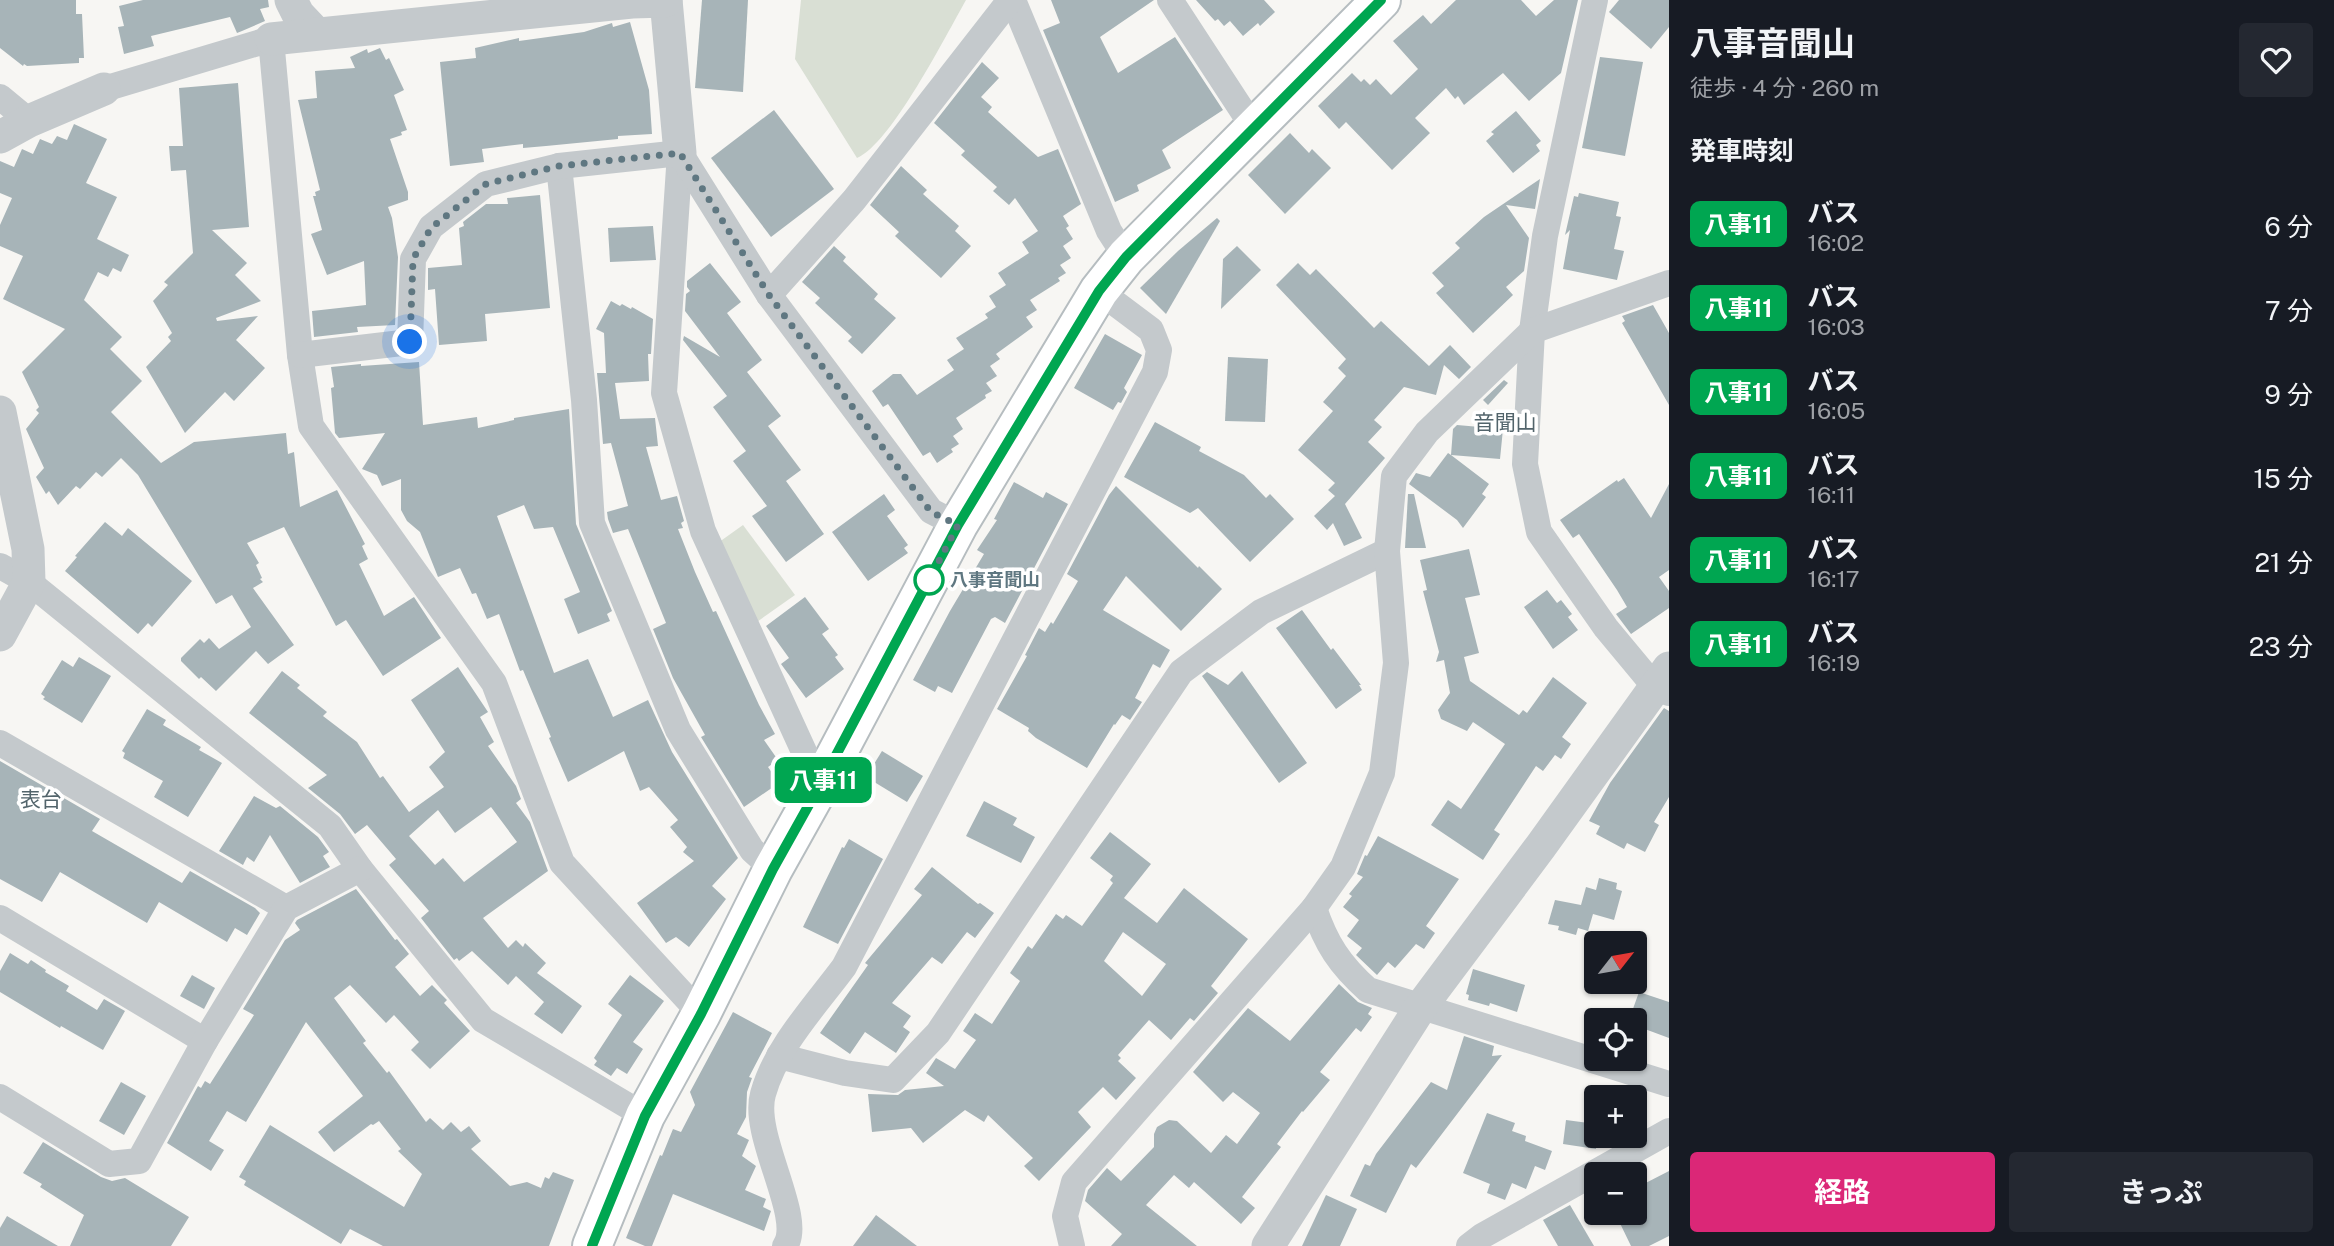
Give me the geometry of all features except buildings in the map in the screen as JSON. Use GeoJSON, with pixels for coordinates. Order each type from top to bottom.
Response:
{"type":"FeatureCollection","features":[{"type":"Feature","properties":{"kind":"main road"},"geometry":{"type":"LineString","coordinates":[[592,1246],[645,1116],[701,1014],[773,869],[958,525],[1099,291],[1126,257],[1381,0]]}},
{"type":"Feature","properties":{"kind":"street"},"geometry":{"type":"LineString","coordinates":[[291,0],[298,14],[316,33]]}},
{"type":"Feature","properties":{"kind":"street"},"geometry":{"type":"LineString","coordinates":[[769,295],[854,200],[1011,0],[1109,231],[1126,257]]}},
{"type":"Feature","properties":{"kind":"street"},"geometry":{"type":"LineString","coordinates":[[1170,0],[1253,127]]}},
{"type":"Feature","properties":{"kind":"street"},"geometry":{"type":"LineString","coordinates":[[1268,1246],[1420,1008],[1664,683],[1606,628],[1539,532],[1525,464],[1532,331],[1545,236],[1595,0]]}},
{"type":"Feature","properties":{"kind":"street"},"geometry":{"type":"LineString","coordinates":[[0,137],[29,121],[104,89],[271,39],[513,8],[666,1],[680,153],[664,393],[703,531],[806,757],[825,776]]}},
{"type":"Feature","properties":{"kind":"street"},"geometry":{"type":"LineString","coordinates":[[271,39],[300,355],[311,426],[494,683],[562,863],[701,1014]]}},
{"type":"Feature","properties":{"kind":"street"},"geometry":{"type":"LineString","coordinates":[[0,97],[29,121]]}},
{"type":"Feature","properties":{"kind":"street"},"geometry":{"type":"LineString","coordinates":[[680,153],[769,295],[931,512],[958,525]]}},
{"type":"Feature","properties":{"kind":"street"},"geometry":{"type":"LineString","coordinates":[[300,355],[410,342],[413,259],[431,228],[486,184],[559,166],[680,153]]}},
{"type":"Feature","properties":{"kind":"street"},"geometry":{"type":"LineString","coordinates":[[559,166],[584,400],[592,523],[678,730],[752,850],[773,869]]}},
{"type":"Feature","properties":{"kind":"street"},"geometry":{"type":"LineString","coordinates":[[1072,1246],[1065,1216],[1074,1182],[1314,908],[1343,867],[1382,773],[1396,663],[1387,551],[1394,476],[1427,432],[1532,331],[1669,283]]}},
{"type":"Feature","properties":{"kind":"street"},"geometry":{"type":"LineString","coordinates":[[785,1246],[790,1240],[788,1215],[762,1128],[762,1096],[779,1056],[844,967],[1155,372],[1159,350],[1151,330],[1099,291]]}},
{"type":"Feature","properties":{"kind":"street"},"geometry":{"type":"LineString","coordinates":[[0,412],[29,549],[29,582],[0,635]]}},
{"type":"Feature","properties":{"kind":"street"},"geometry":{"type":"LineString","coordinates":[[779,1056],[845,1073],[893,1080],[939,1033],[1181,672],[1261,612],[1387,551]]}},
{"type":"Feature","properties":{"kind":"street"},"geometry":{"type":"LineString","coordinates":[[0,566],[29,582],[330,826],[360,869],[482,1020],[645,1116]]}},
{"type":"Feature","properties":{"kind":"street"},"geometry":{"type":"LineString","coordinates":[[0,743],[286,908]]}},
{"type":"Feature","properties":{"kind":"street"},"geometry":{"type":"LineString","coordinates":[[0,1097],[109,1164],[139,1161],[205,1041],[286,908],[360,869]]}},
{"type":"Feature","properties":{"kind":"street"},"geometry":{"type":"LineString","coordinates":[[1314,908],[1324,937],[1346,970],[1368,990],[1669,1084]]}},
{"type":"Feature","properties":{"kind":"street"},"geometry":{"type":"LineString","coordinates":[[0,918],[205,1041]]}},
{"type":"Feature","properties":{"kind":"street"},"geometry":{"type":"LineString","coordinates":[[1469,1246],[1482,1236],[1669,1131]]}},
{"type":"Feature","properties":{"kind":"shaded area"},"geometry":{"type":"Polygon","coordinates":[[[801,0],[966,0],[901,111],[871,149],[857,158],[795,59],[801,0]]]}},
{"type":"Feature","properties":{"kind":"shaded area"},"geometry":{"type":"Polygon","coordinates":[[[743,525],[795,595],[754,624],[715,545],[743,525]]]}},
{"type":"Feature","properties":{"kind":"bus line","name":"八事11"},"geometry":{"type":"LineString","coordinates":[[592,1246],[645,1116],[701,1014],[773,869],[958,525],[1099,291],[1126,257],[1381,0]]}},
{"type":"Feature","properties":{"kind":"place","name":"八事音聞山"},"geometry":{"type":"Point","coordinates":[929,580]}},
{"type":"Feature","properties":{"kind":"district","name":"音聞山"},"geometry":{"type":"Point","coordinates":[1505,423]}},
{"type":"Feature","properties":{"kind":"district","name":"表台"},"geometry":{"type":"Point","coordinates":[41,800]}},
{"type":"Feature","properties":{"kind":"route"},"geometry":{"type":"LineString","coordinates":[[410,342],[413,259],[431,228],[486,184],[559,166],[680,153],[769,295],[931,512],[958,525],[929,580]]}}]}
